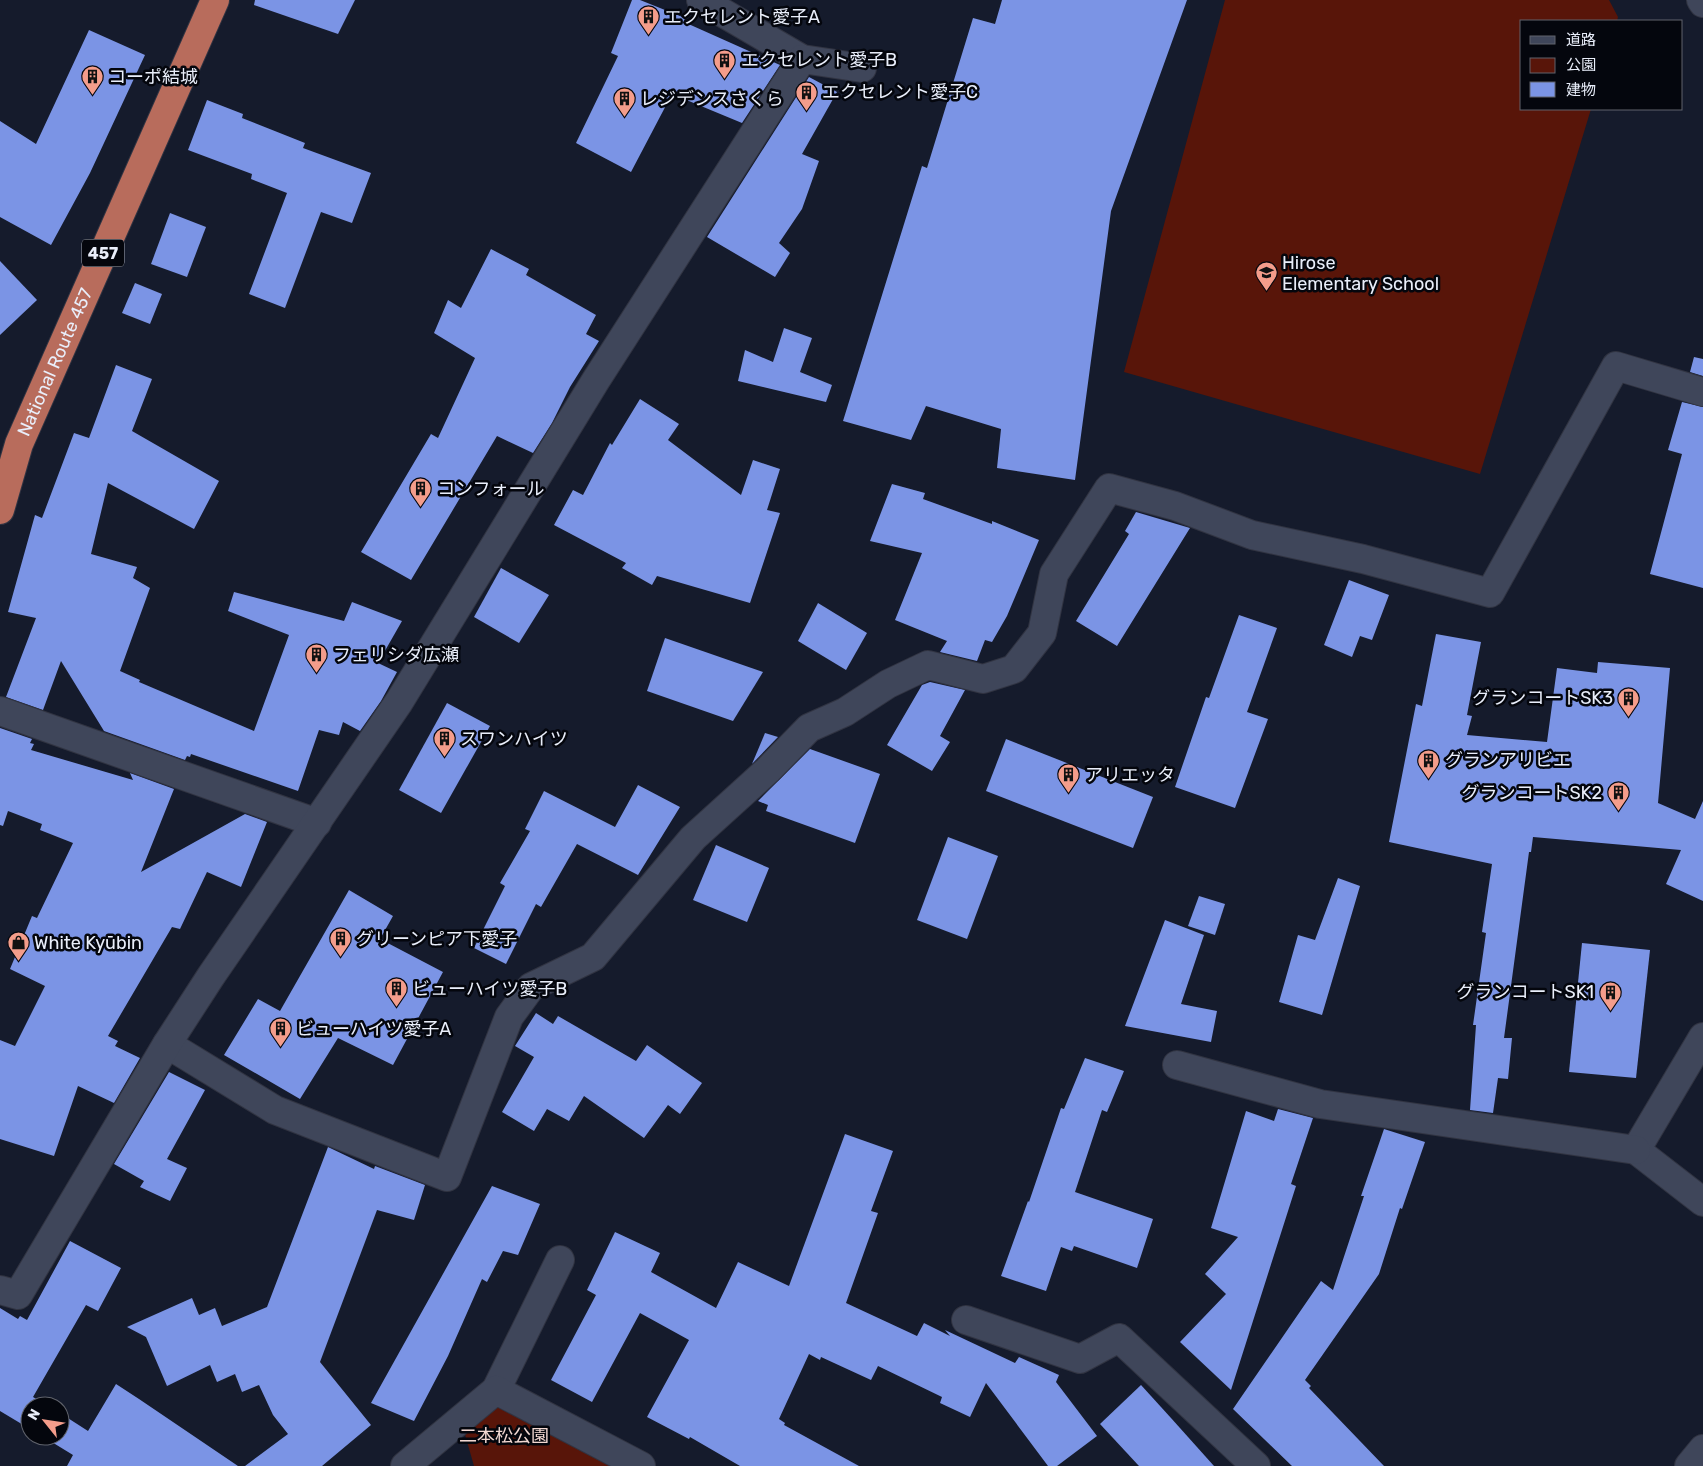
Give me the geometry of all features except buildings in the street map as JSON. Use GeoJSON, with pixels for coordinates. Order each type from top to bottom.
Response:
{"type":"FeatureCollection","features":[{"type":"Feature","properties":{"kind":"highway","name":"National Route 457"},"geometry":{"type":"LineString","coordinates":[[0,510],[19,444],[215,0]]}},
{"type":"Feature","properties":{"kind":"street"},"geometry":{"type":"LineString","coordinates":[[701,0],[802,59],[862,68]]}},
{"type":"Feature","properties":{"kind":"street"},"geometry":{"type":"LineString","coordinates":[[0,1290],[18,1295],[167,1044],[211,976],[400,702],[596,380],[802,59]]}},
{"type":"Feature","properties":{"kind":"street"},"geometry":{"type":"LineString","coordinates":[[167,1044],[275,1110],[447,1177],[509,1017],[531,987],[593,958],[693,838],[768,770],[809,728],[845,712],[888,684],[928,665],[983,679],[1014,669],[1042,633],[1054,574],[1109,488],[1175,506],[1252,535],[1363,559],[1490,593],[1616,366],[1703,392]]}},
{"type":"Feature","properties":{"kind":"street"},"geometry":{"type":"LineString","coordinates":[[0,711],[317,823]]}},
{"type":"Feature","properties":{"kind":"street"},"geometry":{"type":"LineString","coordinates":[[1636,1150],[1703,1037]]}},
{"type":"Feature","properties":{"kind":"street"},"geometry":{"type":"LineString","coordinates":[[1177,1065],[1320,1104],[1636,1150],[1703,1202]]}},
{"type":"Feature","properties":{"kind":"street"},"geometry":{"type":"LineString","coordinates":[[405,1466],[496,1390],[560,1260]]}},
{"type":"Feature","properties":{"kind":"street"},"geometry":{"type":"LineString","coordinates":[[966,1320],[1080,1359],[1119,1338],[1256,1466]]}},
{"type":"Feature","properties":{"kind":"street"},"geometry":{"type":"LineString","coordinates":[[496,1390],[641,1466]]}},
{"type":"Feature","properties":{"kind":"street"},"geometry":{"type":"LineString","coordinates":[[1689,1466],[1703,1449]]}},
{"type":"Feature","properties":{"kind":"green space"},"geometry":{"type":"Polygon","coordinates":[[[1225,0],[1609,0],[1618,17],[1617,20],[1520,20],[1520,110],[1591,110],[1480,474],[1124,372],[1225,0]]]}},
{"type":"Feature","properties":{"kind":"green space","name":"二本松公園"},"geometry":{"type":"Polygon","coordinates":[[[494,1404],[628,1466],[474,1466],[464,1431],[494,1404]]]}},
{"type":"Feature","properties":{"kind":"place","name":"エクセレント愛子A"},"geometry":{"type":"Point","coordinates":[648,36]}},
{"type":"Feature","properties":{"kind":"place","name":"エクセレント愛子B"},"geometry":{"type":"Point","coordinates":[725,79]}},
{"type":"Feature","properties":{"kind":"place","name":"コーポ結城"},"geometry":{"type":"Point","coordinates":[92,96]}},
{"type":"Feature","properties":{"kind":"place","name":"エクセレント愛子C"},"geometry":{"type":"Point","coordinates":[806,111]}},
{"type":"Feature","properties":{"kind":"place","name":"レジデンスさくら"},"geometry":{"type":"Point","coordinates":[624,118]}},
{"type":"Feature","properties":{"kind":"place","name":"Hirose Elementary School"},"geometry":{"type":"Point","coordinates":[1266,292]}},
{"type":"Feature","properties":{"kind":"place","name":"コンフォール"},"geometry":{"type":"Point","coordinates":[421,508]}},
{"type":"Feature","properties":{"kind":"place","name":"フェリシダ広瀬"},"geometry":{"type":"Point","coordinates":[317,674]}},
{"type":"Feature","properties":{"kind":"place","name":"グランコートSK3"},"geometry":{"type":"Point","coordinates":[1629,717]}},
{"type":"Feature","properties":{"kind":"place","name":"スワンハイツ"},"geometry":{"type":"Point","coordinates":[444,758]}},
{"type":"Feature","properties":{"kind":"place","name":"グランアリビエ"},"geometry":{"type":"Point","coordinates":[1429,779]}},
{"type":"Feature","properties":{"kind":"place","name":"アリエッタ"},"geometry":{"type":"Point","coordinates":[1069,794]}},
{"type":"Feature","properties":{"kind":"place","name":"グランコートSK2"},"geometry":{"type":"Point","coordinates":[1618,812]}},
{"type":"Feature","properties":{"kind":"place","name":"グリーンピア下愛子"},"geometry":{"type":"Point","coordinates":[340,958]}},
{"type":"Feature","properties":{"kind":"place","name":"White Kyūbin"},"geometry":{"type":"Point","coordinates":[18,962]}},
{"type":"Feature","properties":{"kind":"place","name":"ビューハイツ愛子B"},"geometry":{"type":"Point","coordinates":[396,1008]}},
{"type":"Feature","properties":{"kind":"place","name":"グランコートSK1"},"geometry":{"type":"Point","coordinates":[1610,1011]}},
{"type":"Feature","properties":{"kind":"place","name":"ビューハイツ愛子A"},"geometry":{"type":"Point","coordinates":[280,1048]}}]}
